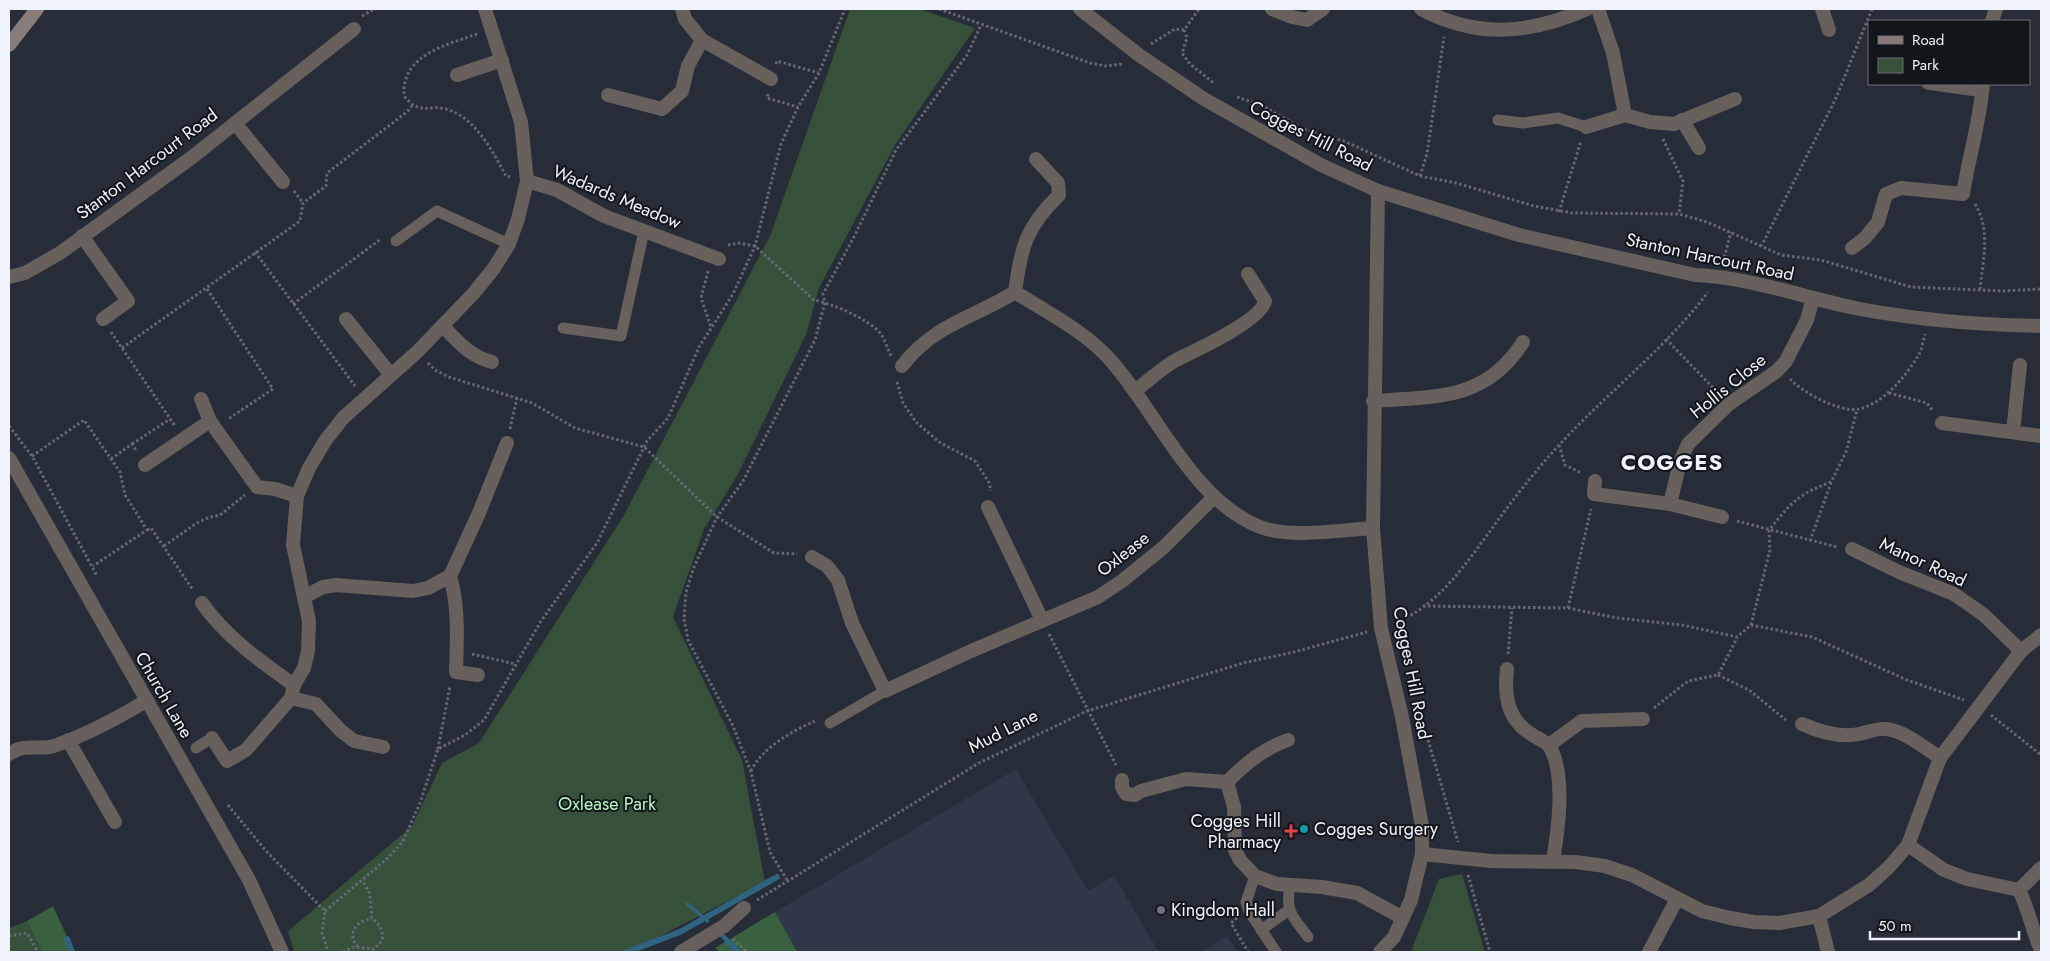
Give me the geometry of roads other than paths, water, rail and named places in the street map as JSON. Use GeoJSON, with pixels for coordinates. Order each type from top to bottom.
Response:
{"type":"FeatureCollection","features":[{"type":"Feature","properties":{"kind":"main road"},"geometry":{"type":"LineString","coordinates":[[9,45],[37,9]]}},
{"type":"Feature","properties":{"kind":"street","name":"Wadards Meadow"},"geometry":{"type":"LineString","coordinates":[[212,738],[227,761],[246,750],[293,692],[304,668],[308,651],[309,621],[293,545],[297,496],[325,441],[343,418],[417,352],[443,326],[494,268],[509,244],[527,181],[520,122],[485,9]]}},
{"type":"Feature","properties":{"kind":"street"},"geometry":{"type":"LineString","coordinates":[[682,9],[685,19],[702,40],[771,79]]}},
{"type":"Feature","properties":{"kind":"street","name":"Cogges Hill Road"},"geometry":{"type":"LineString","coordinates":[[1080,9],[1139,55],[1204,99],[1262,134],[1321,165],[1378,191],[1373,401],[1373,528],[1381,628],[1417,790],[1422,826],[1422,854],[1411,900],[1394,938],[1380,952]]}},
{"type":"Feature","properties":{"kind":"street"},"geometry":{"type":"LineString","coordinates":[[1272,9],[1292,17],[1307,20],[1323,9]]}},
{"type":"Feature","properties":{"kind":"street"},"geometry":{"type":"LineString","coordinates":[[1421,9],[1472,27],[1513,30],[1561,20],[1587,9]]}},
{"type":"Feature","properties":{"kind":"street"},"geometry":{"type":"LineString","coordinates":[[1598,9],[1612,53],[1625,115]]}},
{"type":"Feature","properties":{"kind":"street"},"geometry":{"type":"LineString","coordinates":[[1822,9],[1829,30]]}},
{"type":"Feature","properties":{"kind":"street","name":"Stanton Harcourt Road"},"geometry":{"type":"LineString","coordinates":[[9,277],[25,272],[60,254],[82,236],[191,158],[354,29]]}},
{"type":"Feature","properties":{"kind":"street"},"geometry":{"type":"LineString","coordinates":[[608,95],[662,109],[682,91],[688,66],[702,40]]}},
{"type":"Feature","properties":{"kind":"street"},"geometry":{"type":"LineString","coordinates":[[457,75],[502,60]]}},
{"type":"Feature","properties":{"kind":"street"},"geometry":{"type":"LineString","coordinates":[[1852,248],[1873,230],[1882,213],[1886,194],[1892,191],[1901,188],[1964,194],[1968,158],[1979,123],[1983,88]]}},
{"type":"Feature","properties":{"kind":"street"},"geometry":{"type":"LineString","coordinates":[[1586,126],[1625,115],[1650,122],[1674,124],[1735,100]]}},
{"type":"Feature","properties":{"kind":"street"},"geometry":{"type":"LineString","coordinates":[[1682,120],[1699,148]]}},
{"type":"Feature","properties":{"kind":"street","name":"Stanton Harcourt Road"},"geometry":{"type":"LineString","coordinates":[[235,123],[283,182]]}},
{"type":"Feature","properties":{"kind":"street"},"geometry":{"type":"LineString","coordinates":[[1016,292],[1019,262],[1027,234],[1040,213],[1059,195],[1058,183],[1036,159]]}},
{"type":"Feature","properties":{"kind":"street","name":"Wadards Meadow"},"geometry":{"type":"LineString","coordinates":[[527,181],[557,190],[604,216],[719,259]]}},
{"type":"Feature","properties":{"kind":"street","name":"Stanton Harcourt Road"},"geometry":{"type":"LineString","coordinates":[[1378,191],[1519,235],[1695,275],[1719,276],[1813,298],[1928,321],[2041,326]]}},
{"type":"Feature","properties":{"kind":"street","name":"Stanton Harcourt Road"},"geometry":{"type":"LineString","coordinates":[[82,236],[128,301],[103,319]]}},
{"type":"Feature","properties":{"kind":"street"},"geometry":{"type":"LineString","coordinates":[[1135,391],[1174,361],[1221,338],[1259,312],[1264,306],[1265,301],[1248,274]]}},
{"type":"Feature","properties":{"kind":"street"},"geometry":{"type":"LineString","coordinates":[[897,369],[909,356],[939,331],[1016,292]]}},
{"type":"Feature","properties":{"kind":"street"},"geometry":{"type":"LineString","coordinates":[[1016,292],[1076,331],[1112,361],[1201,485],[1214,497],[1264,528],[1287,532],[1373,528]]}},
{"type":"Feature","properties":{"kind":"street","name":"Hollis Close"},"geometry":{"type":"LineString","coordinates":[[1670,504],[1680,462],[1688,444],[1728,404],[1778,371],[1797,343],[1807,320],[1813,298]]}},
{"type":"Feature","properties":{"kind":"street"},"geometry":{"type":"LineString","coordinates":[[346,319],[391,375]]}},
{"type":"Feature","properties":{"kind":"street"},"geometry":{"type":"LineString","coordinates":[[443,326],[467,351],[480,359],[492,362]]}},
{"type":"Feature","properties":{"kind":"street"},"geometry":{"type":"LineString","coordinates":[[1373,401],[1440,397],[1458,393],[1491,377],[1515,354],[1523,342]]}},
{"type":"Feature","properties":{"kind":"street"},"geometry":{"type":"LineString","coordinates":[[2013,432],[2020,365]]}},
{"type":"Feature","properties":{"kind":"street"},"geometry":{"type":"LineString","coordinates":[[202,400],[212,425],[257,487],[275,489],[297,496]]}},
{"type":"Feature","properties":{"kind":"street"},"geometry":{"type":"LineString","coordinates":[[1942,423],[2041,436]]}},
{"type":"Feature","properties":{"kind":"street"},"geometry":{"type":"LineString","coordinates":[[145,464],[183,439],[212,425]]}},
{"type":"Feature","properties":{"kind":"street"},"geometry":{"type":"LineString","coordinates":[[304,597],[323,587],[336,585],[413,591],[428,588],[450,576],[480,513],[507,443]]}},
{"type":"Feature","properties":{"kind":"street","name":"Church Lane"},"geometry":{"type":"LineString","coordinates":[[9,458],[249,880],[282,952]]}},
{"type":"Feature","properties":{"kind":"street"},"geometry":{"type":"LineString","coordinates":[[1594,488],[1722,517]]}},
{"type":"Feature","properties":{"kind":"street","name":"Oxlease"},"geometry":{"type":"LineString","coordinates":[[884,691],[971,650],[1098,597],[1122,581],[1164,547],[1214,497]]}},
{"type":"Feature","properties":{"kind":"street"},"geometry":{"type":"LineString","coordinates":[[988,507],[1042,620]]}},
{"type":"Feature","properties":{"kind":"street","name":"Manor Road"},"geometry":{"type":"LineString","coordinates":[[1852,550],[1899,572],[1954,594],[1984,615],[2021,650]]}},
{"type":"Feature","properties":{"kind":"street"},"geometry":{"type":"LineString","coordinates":[[812,556],[827,566],[838,580],[852,623],[884,691]]}},
{"type":"Feature","properties":{"kind":"street"},"geometry":{"type":"LineString","coordinates":[[450,576],[455,593],[456,672],[478,675]]}},
{"type":"Feature","properties":{"kind":"street"},"geometry":{"type":"LineString","coordinates":[[202,603],[215,622],[230,636],[293,692],[316,704],[341,731],[354,741],[382,747]]}},
{"type":"Feature","properties":{"kind":"street"},"geometry":{"type":"LineString","coordinates":[[1422,854],[1463,858],[1553,861],[1605,866],[1632,874],[1702,911],[1754,922],[1779,923],[1819,916],[1868,885],[1890,867],[1908,845],[1940,758],[2021,650],[2041,635]]}},
{"type":"Feature","properties":{"kind":"street"},"geometry":{"type":"LineString","coordinates":[[1507,669],[1507,703],[1511,714],[1519,726],[1549,745],[1558,771],[1557,834],[1553,861]]}},
{"type":"Feature","properties":{"kind":"street"},"geometry":{"type":"LineString","coordinates":[[9,754],[19,747],[52,746],[68,740],[109,723],[146,701]]}},
{"type":"Feature","properties":{"kind":"street"},"geometry":{"type":"LineString","coordinates":[[1549,745],[1582,721],[1643,719]]}},
{"type":"Feature","properties":{"kind":"street"},"geometry":{"type":"LineString","coordinates":[[1802,724],[1819,732],[1838,734],[1856,734],[1885,728],[1900,733],[1940,758]]}},
{"type":"Feature","properties":{"kind":"street"},"geometry":{"type":"LineString","coordinates":[[68,740],[115,822]]}},
{"type":"Feature","properties":{"kind":"street"},"geometry":{"type":"LineString","coordinates":[[1122,780],[1122,788],[1126,794],[1135,796],[1141,791],[1186,779],[1227,782],[1250,760],[1268,747],[1288,740]]}},
{"type":"Feature","properties":{"kind":"street"},"geometry":{"type":"LineString","coordinates":[[1227,782],[1234,807],[1235,850],[1240,860],[1255,876],[1266,881],[1290,886],[1322,887],[1357,893],[1403,918]]}},
{"type":"Feature","properties":{"kind":"street"},"geometry":{"type":"LineString","coordinates":[[1908,845],[1944,870],[1967,879],[2020,890]]}},
{"type":"Feature","properties":{"kind":"street"},"geometry":{"type":"LineString","coordinates":[[2020,890],[2041,868]]}},
{"type":"Feature","properties":{"kind":"street"},"geometry":{"type":"LineString","coordinates":[[2020,890],[2029,910],[2032,932],[2041,950]]}},
{"type":"Feature","properties":{"kind":"street"},"geometry":{"type":"LineString","coordinates":[[1649,952],[1677,899]]}},
{"type":"Feature","properties":{"kind":"street"},"geometry":{"type":"LineString","coordinates":[[681,952],[724,926],[744,908]]}},
{"type":"Feature","properties":{"kind":"street"},"geometry":{"type":"LineString","coordinates":[[1819,916],[1828,952]]}},
{"type":"Feature","properties":{"kind":"lane"},"geometry":{"type":"LineString","coordinates":[[1941,85],[1983,88]]}},
{"type":"Feature","properties":{"kind":"lane"},"geometry":{"type":"LineString","coordinates":[[1498,120],[1523,123],[1558,118],[1586,126]]}},
{"type":"Feature","properties":{"kind":"lane"},"geometry":{"type":"LineString","coordinates":[[396,241],[437,211],[509,244]]}},
{"type":"Feature","properties":{"kind":"lane"},"geometry":{"type":"LineString","coordinates":[[564,328],[621,336],[644,232]]}},
{"type":"Feature","properties":{"kind":"lane","name":"Oxlease"},"geometry":{"type":"LineString","coordinates":[[830,724],[884,691]]}},
{"type":"Feature","properties":{"kind":"lane"},"geometry":{"type":"LineString","coordinates":[[196,748],[212,738]]}},
{"type":"Feature","properties":{"kind":"lane"},"geometry":{"type":"LineString","coordinates":[[1255,876],[1246,902],[1249,911],[1276,952]]}},
{"type":"Feature","properties":{"kind":"lane"},"geometry":{"type":"LineString","coordinates":[[1290,886],[1289,910],[1308,938]]}},
{"type":"Feature","properties":{"kind":"lane"},"geometry":{"type":"LineString","coordinates":[[1261,930],[1289,910]]}},
{"type":"Feature","properties":{"kind":"water"},"geometry":{"type":"Polygon","coordinates":[[[688,902],[710,921],[707,923],[685,904],[688,902]]]}},
{"type":"Feature","properties":{"kind":"water"},"geometry":{"type":"Polygon","coordinates":[[[724,934],[742,952],[734,952],[719,935],[724,934]]]}},
{"type":"Feature","properties":{"kind":"waterway"},"geometry":{"type":"LineString","coordinates":[[627,952],[680,932],[777,877]]}},
{"type":"Feature","properties":{"kind":"waterway"},"geometry":{"type":"LineString","coordinates":[[67,939],[72,952]]}},
{"type":"Feature","properties":{"kind":"place","name":"Cogges Surgery"},"geometry":{"type":"Point","coordinates":[1304,829]}},
{"type":"Feature","properties":{"kind":"place","name":"Cogges Hill Pharmacy"},"geometry":{"type":"Point","coordinates":[1291,831]}},
{"type":"Feature","properties":{"kind":"place","name":"Kingdom Hall"},"geometry":{"type":"Point","coordinates":[1161,910]}},
{"type":"Feature","properties":{"kind":"district","name":"COGGES"},"geometry":{"type":"Point","coordinates":[1672,462]}},
{"type":"Feature","properties":{"kind":"park label","name":"Oxlease Park"},"geometry":{"type":"Point","coordinates":[607,804]}}]}
